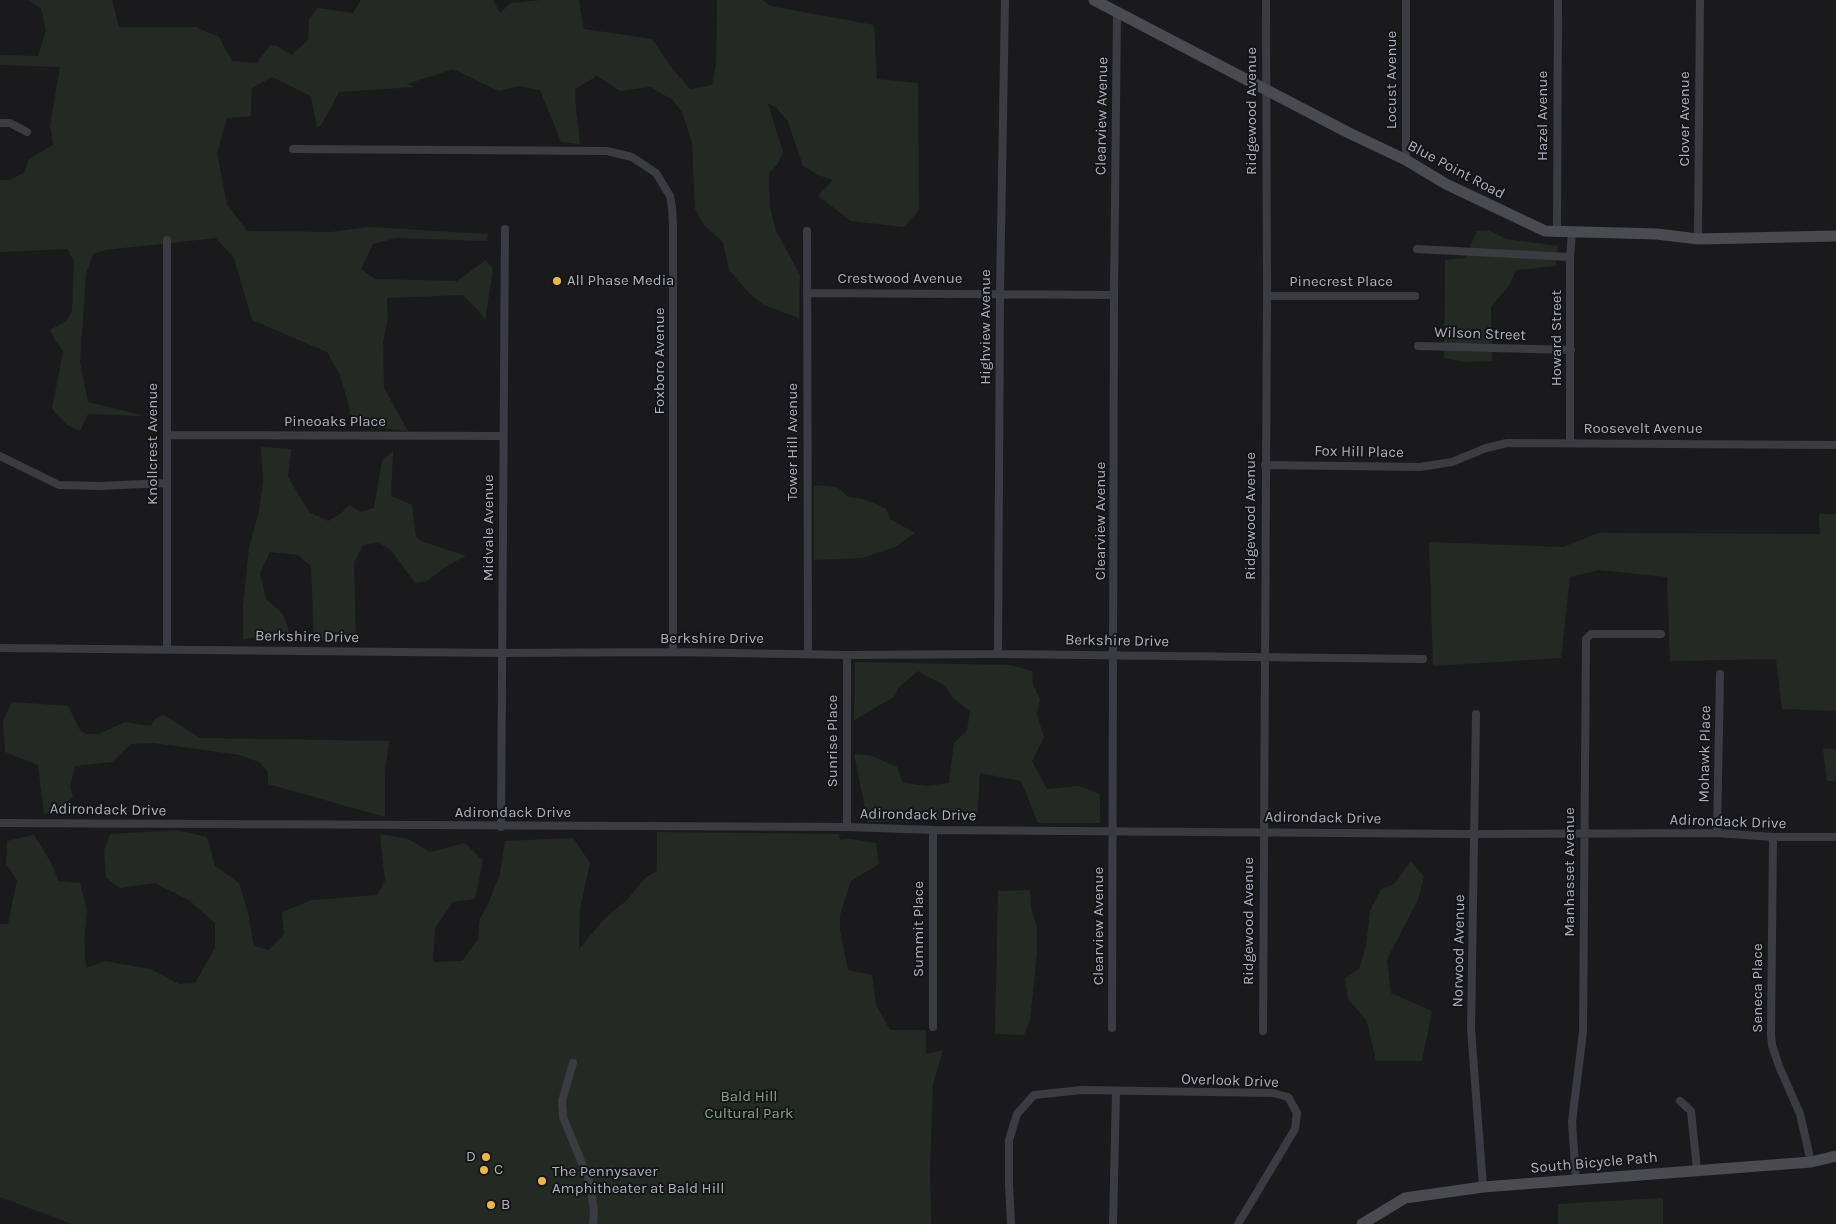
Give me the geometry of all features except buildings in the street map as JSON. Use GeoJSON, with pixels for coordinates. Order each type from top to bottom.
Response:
{"type":"FeatureCollection","features":[{"type":"Feature","properties":{"kind":"street","name":"Highview Avenue"},"geometry":{"type":"LineString","coordinates":[[998,654],[1000,293],[1005,0]]}},
{"type":"Feature","properties":{"kind":"street","name":"Blue Point Road"},"geometry":{"type":"LineString","coordinates":[[1094,0],[1349,133],[1406,160],[1455,188],[1545,231],[1556,233],[1657,234],[1698,239],[1836,236]]}},
{"type":"Feature","properties":{"kind":"street","name":"Ridgewood Avenue"},"geometry":{"type":"LineString","coordinates":[[1262,1031],[1267,296],[1266,0]]}},
{"type":"Feature","properties":{"kind":"street","name":"Locust Avenue"},"geometry":{"type":"LineString","coordinates":[[1406,0],[1406,160]]}},
{"type":"Feature","properties":{"kind":"street","name":"Hazel Avenue"},"geometry":{"type":"LineString","coordinates":[[1556,233],[1558,0]]}},
{"type":"Feature","properties":{"kind":"street","name":"Clover Avenue"},"geometry":{"type":"LineString","coordinates":[[1698,239],[1700,0]]}},
{"type":"Feature","properties":{"kind":"street","name":"Clearview Avenue"},"geometry":{"type":"LineString","coordinates":[[1112,1028],[1114,295],[1117,13]]}},
{"type":"Feature","properties":{"kind":"street"},"geometry":{"type":"LineString","coordinates":[[0,123],[10,123],[27,132]]}},
{"type":"Feature","properties":{"kind":"street","name":"Foxboro Avenue"},"geometry":{"type":"LineString","coordinates":[[293,149],[607,151],[632,157],[656,173],[670,196],[672,208],[673,652]]}},
{"type":"Feature","properties":{"kind":"street","name":"Midvale Avenue"},"geometry":{"type":"LineString","coordinates":[[501,826],[505,229]]}},
{"type":"Feature","properties":{"kind":"street","name":"Tower Hill Avenue"},"geometry":{"type":"LineString","coordinates":[[808,231],[808,653]]}},
{"type":"Feature","properties":{"kind":"street","name":"Howard Street"},"geometry":{"type":"LineString","coordinates":[[1570,443],[1570,257],[1572,233]]}},
{"type":"Feature","properties":{"kind":"street","name":"Knollcrest Avenue"},"geometry":{"type":"LineString","coordinates":[[167,649],[168,240]]}},
{"type":"Feature","properties":{"kind":"street"},"geometry":{"type":"LineString","coordinates":[[1417,249],[1570,257]]}},
{"type":"Feature","properties":{"kind":"street","name":"Crestwood Avenue"},"geometry":{"type":"LineString","coordinates":[[807,293],[1114,295]]}},
{"type":"Feature","properties":{"kind":"street","name":"Pinecrest Place"},"geometry":{"type":"LineString","coordinates":[[1267,296],[1415,296]]}},
{"type":"Feature","properties":{"kind":"street","name":"Wilson Street"},"geometry":{"type":"LineString","coordinates":[[1418,346],[1571,350]]}},
{"type":"Feature","properties":{"kind":"street","name":"Pineoaks Place"},"geometry":{"type":"LineString","coordinates":[[167,436],[503,436]]}},
{"type":"Feature","properties":{"kind":"street","name":"Roosevelt Avenue"},"geometry":{"type":"LineString","coordinates":[[1452,462],[1486,448],[1507,442],[1836,445]]}},
{"type":"Feature","properties":{"kind":"street"},"geometry":{"type":"LineString","coordinates":[[0,456],[59,485],[166,484]]}},
{"type":"Feature","properties":{"kind":"street","name":"Fox Hill Place"},"geometry":{"type":"LineString","coordinates":[[1265,464],[1420,467],[1452,462]]}},
{"type":"Feature","properties":{"kind":"street","name":"Manhasset Avenue"},"geometry":{"type":"LineString","coordinates":[[1576,1180],[1572,1122],[1583,1032],[1583,834],[1586,639],[1592,634],[1661,634]]}},
{"type":"Feature","properties":{"kind":"street","name":"Berkshire Drive"},"geometry":{"type":"LineString","coordinates":[[0,648],[502,653],[998,654],[1423,659]]}},
{"type":"Feature","properties":{"kind":"street","name":"Sunrise Place"},"geometry":{"type":"LineString","coordinates":[[847,655],[847,827]]}},
{"type":"Feature","properties":{"kind":"street","name":"Mohawk Place"},"geometry":{"type":"LineString","coordinates":[[1717,833],[1720,674]]}},
{"type":"Feature","properties":{"kind":"street","name":"Norwood Avenue"},"geometry":{"type":"LineString","coordinates":[[1476,714],[1471,1029],[1483,1187]]}},
{"type":"Feature","properties":{"kind":"street","name":"Adirondack Drive"},"geometry":{"type":"LineString","coordinates":[[0,823],[847,827],[933,830],[1474,834],[1717,833],[1773,837],[1836,837]]}},
{"type":"Feature","properties":{"kind":"street","name":"Summit Place"},"geometry":{"type":"LineString","coordinates":[[933,830],[933,1027]]}},
{"type":"Feature","properties":{"kind":"street","name":"Seneca Place"},"geometry":{"type":"LineString","coordinates":[[1773,837],[1771,1034],[1779,1066],[1800,1114],[1811,1162]]}},
{"type":"Feature","properties":{"kind":"street"},"geometry":{"type":"LineString","coordinates":[[572,1063],[562,1101],[563,1117],[590,1183],[594,1210],[593,1224]]}},
{"type":"Feature","properties":{"kind":"street","name":"Overlook Drive"},"geometry":{"type":"LineString","coordinates":[[1011,1224],[1009,1185],[1010,1140],[1017,1114],[1034,1095],[1081,1090],[1274,1093],[1288,1097],[1297,1113],[1295,1129],[1238,1224]]}},
{"type":"Feature","properties":{"kind":"street"},"geometry":{"type":"LineString","coordinates":[[1113,1224],[1116,1092]]}},
{"type":"Feature","properties":{"kind":"street"},"geometry":{"type":"LineString","coordinates":[[1680,1101],[1691,1111],[1697,1170]]}},
{"type":"Feature","properties":{"kind":"street","name":"South Bicycle Path"},"geometry":{"type":"LineString","coordinates":[[1362,1224],[1405,1198],[1483,1187],[1811,1162],[1836,1156]]}},
{"type":"Feature","properties":{"kind":"green space"},"geometry":{"type":"Polygon","coordinates":[[[27,0],[112,0],[119,27],[196,27],[219,37],[232,61],[257,63],[270,45],[277,46],[292,55],[308,40],[309,19],[318,8],[353,13],[361,0],[493,0],[500,13],[511,3],[541,0],[579,0],[584,29],[652,39],[671,67],[690,89],[712,85],[716,63],[717,0],[763,0],[770,6],[874,25],[877,79],[918,83],[919,210],[904,227],[851,221],[818,196],[833,180],[818,175],[803,166],[788,122],[776,107],[768,104],[783,152],[779,162],[769,173],[770,207],[776,231],[800,275],[799,318],[764,305],[750,294],[729,270],[723,242],[704,225],[695,209],[692,143],[682,112],[673,100],[650,87],[620,91],[597,76],[575,89],[580,144],[561,142],[540,90],[518,86],[499,91],[453,69],[407,84],[415,87],[339,92],[322,124],[317,128],[311,96],[272,77],[252,88],[251,116],[227,118],[217,153],[227,204],[247,231],[331,232],[369,227],[488,234],[487,241],[396,238],[373,244],[361,269],[375,279],[457,281],[486,260],[493,269],[485,320],[463,295],[387,298],[388,317],[383,342],[384,388],[408,431],[351,425],[349,406],[340,375],[327,352],[252,320],[234,258],[216,238],[105,250],[93,254],[86,274],[80,362],[88,402],[145,416],[88,414],[80,431],[67,425],[52,409],[63,351],[50,330],[66,321],[72,311],[74,261],[67,249],[0,252],[0,180],[10,180],[25,172],[29,159],[53,145],[50,126],[60,67],[0,65],[0,55],[38,56],[46,30],[41,8],[27,0]]]}},
{"type":"Feature","properties":{"kind":"green space"},"geometry":{"type":"Polygon","coordinates":[[[1489,230],[1506,239],[1558,246],[1556,266],[1516,270],[1510,284],[1491,307],[1492,361],[1466,362],[1444,358],[1445,260],[1465,258],[1477,231],[1489,230]]]}},
{"type":"Feature","properties":{"kind":"green space"},"geometry":{"type":"Polygon","coordinates":[[[261,447],[291,449],[288,477],[309,512],[328,521],[350,505],[360,512],[374,508],[382,461],[393,451],[391,496],[412,505],[416,537],[421,541],[466,556],[447,566],[427,581],[415,583],[391,550],[378,542],[363,545],[354,563],[356,638],[314,641],[311,566],[298,555],[270,552],[260,573],[266,599],[283,614],[290,633],[243,639],[243,606],[249,548],[259,511],[263,482],[261,447]]]}},
{"type":"Feature","properties":{"kind":"green space"},"geometry":{"type":"Polygon","coordinates":[[[814,485],[837,487],[848,497],[863,499],[878,505],[886,509],[890,519],[915,533],[895,547],[863,558],[814,560],[814,485]]]}},
{"type":"Feature","properties":{"kind":"green space"},"geometry":{"type":"Polygon","coordinates":[[[1819,514],[1836,514],[1836,711],[1782,709],[1776,659],[1670,661],[1667,577],[1598,570],[1570,577],[1561,658],[1433,666],[1429,542],[1563,547],[1599,533],[1820,534],[1819,514]]]}},
{"type":"Feature","properties":{"kind":"green space"},"geometry":{"type":"Polygon","coordinates":[[[855,662],[1010,665],[1032,671],[1033,685],[1040,699],[1037,715],[1044,737],[1032,761],[1047,789],[1079,786],[1100,794],[1100,823],[1038,823],[1021,781],[980,773],[977,820],[868,822],[854,754],[872,756],[897,767],[903,783],[928,786],[949,783],[954,743],[967,730],[970,711],[952,697],[945,686],[918,671],[899,687],[894,697],[854,720],[855,662]]]}},
{"type":"Feature","properties":{"kind":"green space"},"geometry":{"type":"Polygon","coordinates":[[[12,702],[68,706],[80,730],[86,734],[99,734],[125,722],[151,726],[156,718],[164,715],[200,738],[389,741],[385,771],[385,817],[268,784],[268,772],[259,762],[240,755],[154,743],[131,744],[112,762],[75,766],[70,787],[73,797],[53,813],[44,814],[38,765],[5,752],[3,721],[12,702]]]}},
{"type":"Feature","properties":{"kind":"green space"},"geometry":{"type":"Polygon","coordinates":[[[1823,749],[1836,749],[1836,781],[1827,781],[1823,749]]]}},
{"type":"Feature","properties":{"kind":"green space","name":"Bald Hill Cultural Park"},"geometry":{"type":"Polygon","coordinates":[[[177,830],[207,837],[215,866],[239,883],[248,913],[254,946],[269,950],[284,934],[282,912],[312,900],[377,895],[385,881],[380,834],[408,839],[430,852],[465,843],[483,861],[475,899],[453,902],[435,928],[433,962],[462,961],[478,939],[480,919],[500,874],[505,841],[573,838],[590,863],[580,909],[579,949],[605,918],[626,901],[646,877],[657,871],[657,832],[839,834],[840,840],[850,839],[876,843],[879,864],[851,881],[840,915],[840,930],[848,970],[872,975],[876,1005],[890,1030],[926,1030],[926,1054],[943,1050],[933,1084],[930,1169],[931,1224],[72,1224],[0,1197],[0,924],[8,924],[17,880],[6,864],[7,841],[34,835],[53,866],[58,881],[80,883],[87,910],[84,941],[86,968],[105,961],[150,969],[179,984],[195,983],[215,948],[215,923],[189,900],[155,883],[120,888],[106,878],[104,851],[110,834],[177,830]]]}},
{"type":"Feature","properties":{"kind":"green space"},"geometry":{"type":"Polygon","coordinates":[[[1411,861],[1424,877],[1418,900],[1387,959],[1391,993],[1432,1011],[1422,1061],[1376,1061],[1367,1021],[1348,999],[1345,978],[1359,969],[1366,946],[1370,911],[1381,889],[1394,884],[1411,861]]]}},
{"type":"Feature","properties":{"kind":"green space"},"geometry":{"type":"Polygon","coordinates":[[[1030,890],[1031,908],[1037,927],[1037,953],[1030,1020],[1024,1035],[995,1034],[998,891],[1030,890]]]}},
{"type":"Feature","properties":{"kind":"green space"},"geometry":{"type":"Polygon","coordinates":[[[1663,1198],[1663,1224],[1558,1224],[1558,1204],[1663,1198]]]}},
{"type":"Feature","properties":{"kind":"place","name":"All Phase Media"},"geometry":{"type":"Point","coordinates":[557,281]}},
{"type":"Feature","properties":{"kind":"place","name":"D"},"geometry":{"type":"Point","coordinates":[486,1157]}},
{"type":"Feature","properties":{"kind":"place","name":"C"},"geometry":{"type":"Point","coordinates":[484,1170]}},
{"type":"Feature","properties":{"kind":"place","name":"The Pennysaver Amphitheater at Bald Hill"},"geometry":{"type":"Point","coordinates":[542,1181]}},
{"type":"Feature","properties":{"kind":"place","name":"B"},"geometry":{"type":"Point","coordinates":[491,1205]}}]}
